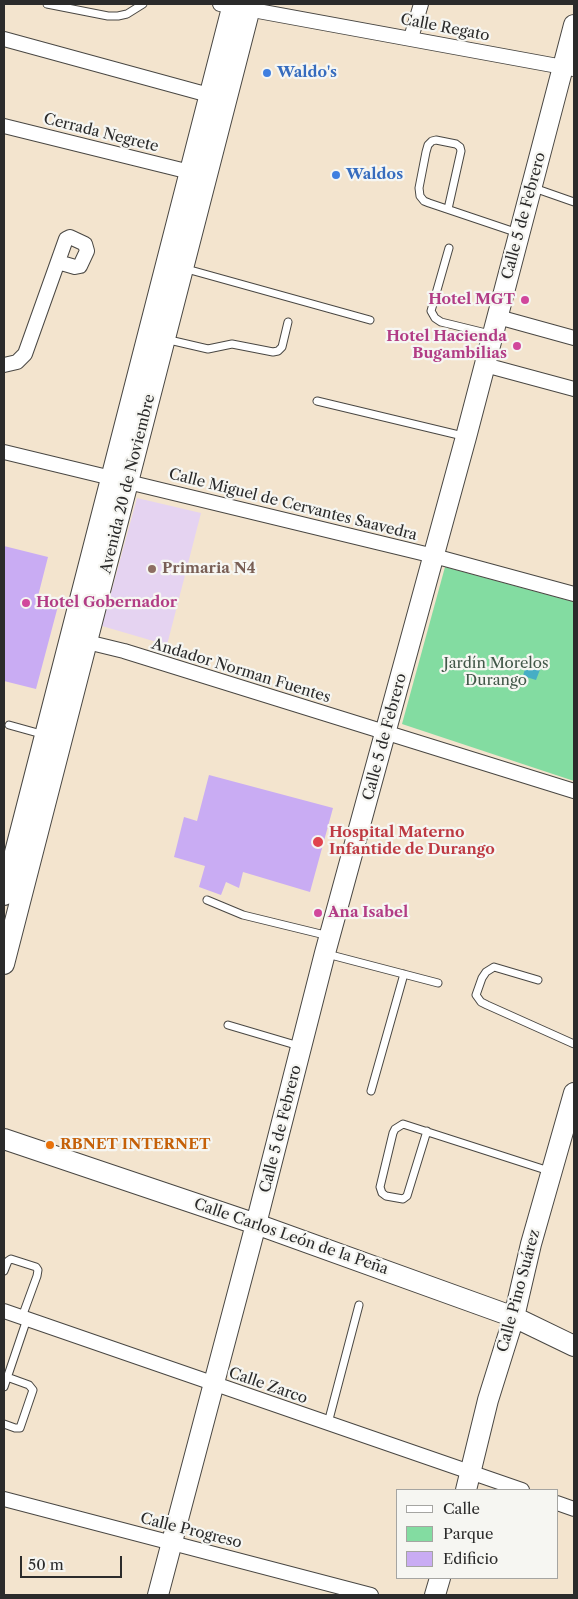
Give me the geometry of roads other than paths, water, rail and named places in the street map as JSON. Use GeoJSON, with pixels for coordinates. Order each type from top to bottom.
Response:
{"type":"FeatureCollection","features":[{"type":"Feature","properties":{"kind":"street"},"geometry":{"type":"LineString","coordinates":[[411,38],[421,4]]}},
{"type":"Feature","properties":{"kind":"street","name":"Calle Regato"},"geometry":{"type":"LineString","coordinates":[[237,5],[569,68]]}},
{"type":"Feature","properties":{"kind":"street","name":"Avenida 20 de Noviembre"},"geometry":{"type":"LineString","coordinates":[[4,964],[87,642],[119,479],[190,172],[209,95],[237,5]]}},
{"type":"Feature","properties":{"kind":"street","name":"Avenida 20 de Noviembre"},"geometry":{"type":"LineString","coordinates":[[4,895],[45,735],[119,479],[165,339],[183,268],[237,5]]}},
{"type":"Feature","properties":{"kind":"street","name":"Calle 5 de Febrero"},"geometry":{"type":"LineString","coordinates":[[158,1595],[328,945],[519,234],[569,68],[574,25]]}},
{"type":"Feature","properties":{"kind":"street"},"geometry":{"type":"LineString","coordinates":[[4,39],[209,95]]}},
{"type":"Feature","properties":{"kind":"street","name":"Cerrada Negrete"},"geometry":{"type":"LineString","coordinates":[[4,126],[190,172]]}},
{"type":"Feature","properties":{"kind":"street"},"geometry":{"type":"LineString","coordinates":[[4,365],[17,362],[25,354],[58,262]]}},
{"type":"Feature","properties":{"kind":"street"},"geometry":{"type":"LineString","coordinates":[[495,326],[574,338]]}},
{"type":"Feature","properties":{"kind":"street"},"geometry":{"type":"LineString","coordinates":[[485,365],[574,389]]}},
{"type":"Feature","properties":{"kind":"street","name":"Calle Miguel de Cervantes Saavedra"},"geometry":{"type":"LineString","coordinates":[[4,452],[434,556],[574,594]]}},
{"type":"Feature","properties":{"kind":"street","name":"Andador Norman Fuentes"},"geometry":{"type":"LineString","coordinates":[[87,642],[124,651],[574,792]]}},
{"type":"Feature","properties":{"kind":"street","name":"Calle Pino Suárez"},"geometry":{"type":"LineString","coordinates":[[469,1481],[488,1400],[514,1317],[531,1244],[574,1093]]}},
{"type":"Feature","properties":{"kind":"street","name":"Calle Carlos León de la Peña"},"geometry":{"type":"LineString","coordinates":[[4,1139],[256,1224],[514,1317],[574,1346]]}},
{"type":"Feature","properties":{"kind":"street","name":"Calle Zarco"},"geometry":{"type":"LineString","coordinates":[[4,1310],[328,1423],[469,1481],[516,1489]]}},
{"type":"Feature","properties":{"kind":"street","name":"Calle Progreso"},"geometry":{"type":"LineString","coordinates":[[4,1499],[371,1595]]}},
{"type":"Feature","properties":{"kind":"street"},"geometry":{"type":"LineString","coordinates":[[558,1503],[574,1509]]}},
{"type":"Feature","properties":{"kind":"street"},"geometry":{"type":"LineString","coordinates":[[435,1595],[440,1579]]}},
{"type":"Feature","properties":{"kind":"lane"},"geometry":{"type":"LineString","coordinates":[[48,4],[108,16],[127,14],[143,4]]}},
{"type":"Feature","properties":{"kind":"lane"},"geometry":{"type":"LineString","coordinates":[[448,210],[461,151],[460,147],[456,144],[436,140],[432,141],[426,152],[419,188],[420,196],[428,203],[448,210],[519,234]]}},
{"type":"Feature","properties":{"kind":"lane"},"geometry":{"type":"LineString","coordinates":[[532,186],[574,202]]}},
{"type":"Feature","properties":{"kind":"lane"},"geometry":{"type":"LineString","coordinates":[[449,248],[431,311],[435,318],[441,322],[495,326]]}},
{"type":"Feature","properties":{"kind":"lane"},"geometry":{"type":"LineString","coordinates":[[183,268],[370,320]]}},
{"type":"Feature","properties":{"kind":"lane"},"geometry":{"type":"LineString","coordinates":[[165,339],[208,349],[232,344],[273,352],[278,351],[282,347],[288,322]]}},
{"type":"Feature","properties":{"kind":"lane"},"geometry":{"type":"LineString","coordinates":[[317,401],[466,437]]}},
{"type":"Feature","properties":{"kind":"lane"},"geometry":{"type":"LineString","coordinates":[[9,725],[45,735]]}},
{"type":"Feature","properties":{"kind":"lane"},"geometry":{"type":"LineString","coordinates":[[207,900],[242,915],[404,974],[438,983]]}},
{"type":"Feature","properties":{"kind":"lane"},"geometry":{"type":"LineString","coordinates":[[538,980],[494,968],[486,972],[476,995],[480,1002],[574,1044]]}},
{"type":"Feature","properties":{"kind":"lane"},"geometry":{"type":"LineString","coordinates":[[371,1091],[404,974]]}},
{"type":"Feature","properties":{"kind":"lane"},"geometry":{"type":"LineString","coordinates":[[228,1025],[302,1047]]}},
{"type":"Feature","properties":{"kind":"lane"},"geometry":{"type":"LineString","coordinates":[[427,1131],[407,1196],[403,1199],[386,1196],[380,1187],[393,1133],[395,1129],[404,1124],[427,1131],[551,1172]]}},
{"type":"Feature","properties":{"kind":"lane"},"geometry":{"type":"LineString","coordinates":[[4,1271],[8,1261],[12,1259],[36,1267],[38,1270],[4,1388]]}},
{"type":"Feature","properties":{"kind":"lane"},"geometry":{"type":"LineString","coordinates":[[328,1423],[359,1305]]}},
{"type":"Feature","properties":{"kind":"lane"},"geometry":{"type":"LineString","coordinates":[[4,1424],[20,1428],[32,1390],[29,1385],[8,1377]]}},
{"type":"Feature","properties":{"kind":"water"},"geometry":{"type":"Polygon","coordinates":[[[527,662],[541,667],[536,680],[523,676],[527,662]]]}},
{"type":"Feature","properties":{"kind":"place","name":"Waldo's"},"geometry":{"type":"Point","coordinates":[267,73]}},
{"type":"Feature","properties":{"kind":"place","name":"Waldos"},"geometry":{"type":"Point","coordinates":[336,175]}},
{"type":"Feature","properties":{"kind":"place","name":"Hotel MGT"},"geometry":{"type":"Point","coordinates":[525,300]}},
{"type":"Feature","properties":{"kind":"place","name":"Hotel Hacienda Bugambilias"},"geometry":{"type":"Point","coordinates":[517,346]}},
{"type":"Feature","properties":{"kind":"place","name":"Primaria N4"},"geometry":{"type":"Point","coordinates":[152,569]}},
{"type":"Feature","properties":{"kind":"place","name":"Hotel Gobernador"},"geometry":{"type":"Point","coordinates":[26,603]}},
{"type":"Feature","properties":{"kind":"place","name":"Hospital Materno Infantide de Durango"},"geometry":{"type":"Point","coordinates":[318,842]}},
{"type":"Feature","properties":{"kind":"place","name":"Ana Isabel"},"geometry":{"type":"Point","coordinates":[318,913]}},
{"type":"Feature","properties":{"kind":"place","name":"RBNET INTERNET"},"geometry":{"type":"Point","coordinates":[50,1145]}},
{"type":"Feature","properties":{"kind":"park label","name":"Jardín Morelos Durango"},"geometry":{"type":"Point","coordinates":[496,672]}}]}
